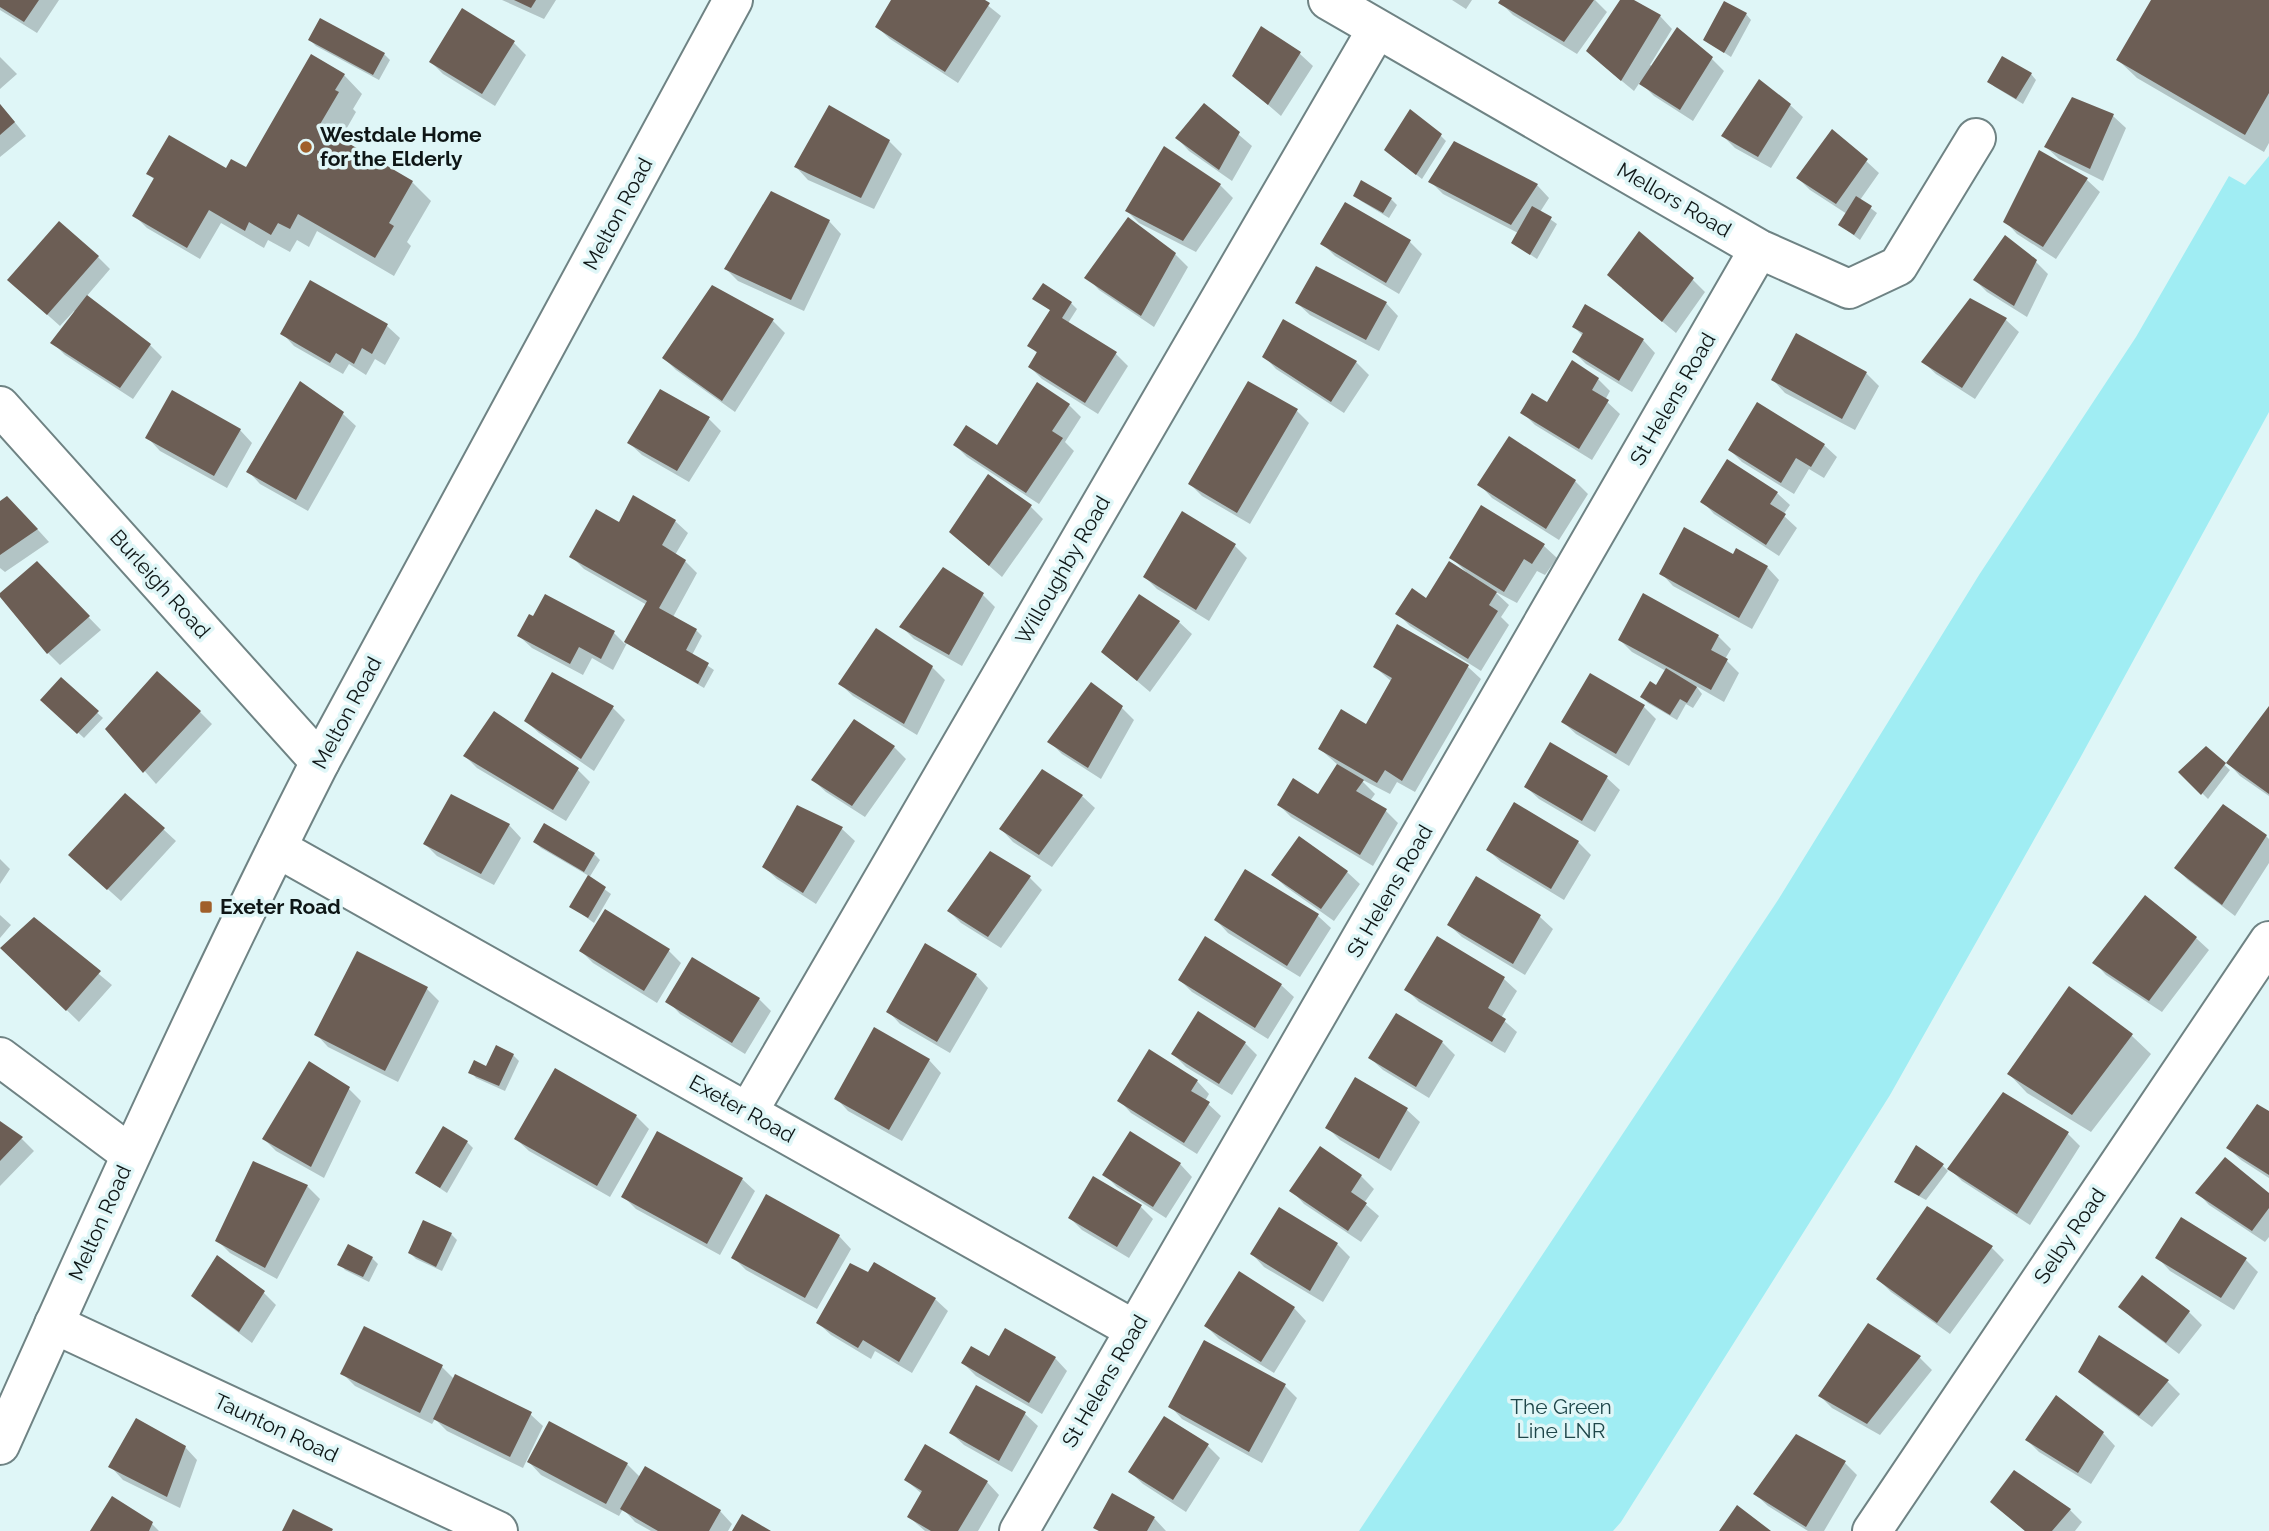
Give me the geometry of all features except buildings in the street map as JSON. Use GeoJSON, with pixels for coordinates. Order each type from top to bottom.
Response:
{"type":"FeatureCollection","features":[{"type":"Feature","properties":{"kind":"street","name":"Melton Road"},"geometry":{"type":"LineString","coordinates":[[0,1445],[130,1154],[276,848],[733,0]]}},
{"type":"Feature","properties":{"kind":"street","name":"Mellors Road"},"geometry":{"type":"LineString","coordinates":[[1328,0],[1759,249],[1849,289],[1898,266],[1976,138]]}},
{"type":"Feature","properties":{"kind":"street","name":"Willoughby Road"},"geometry":{"type":"LineString","coordinates":[[748,1112],[1377,29]]}},
{"type":"Feature","properties":{"kind":"street","name":"St Helens Road"},"geometry":{"type":"LineString","coordinates":[[1018,1531],[1759,249]]}},
{"type":"Feature","properties":{"kind":"street","name":"Burleigh Road"},"geometry":{"type":"LineString","coordinates":[[0,405],[320,762]]}},
{"type":"Feature","properties":{"kind":"street","name":"Exeter Road"},"geometry":{"type":"LineString","coordinates":[[276,848],[1135,1330]]}},
{"type":"Feature","properties":{"kind":"street","name":"Selby Road"},"geometry":{"type":"LineString","coordinates":[[1872,1531],[2269,941]]}},
{"type":"Feature","properties":{"kind":"street"},"geometry":{"type":"LineString","coordinates":[[0,1057],[130,1154]]}},
{"type":"Feature","properties":{"kind":"street","name":"Taunton Road"},"geometry":{"type":"LineString","coordinates":[[54,1324],[498,1531]]}},
{"type":"Feature","properties":{"kind":"green space","name":"The Green Line LNR"},"geometry":{"type":"Polygon","coordinates":[[[2269,156],[2269,412],[2079,760],[1890,1095],[1621,1522],[1613,1531],[1359,1531],[1778,900],[1979,575],[2136,337],[2229,176],[2245,185],[2269,156]]]}},
{"type":"Feature","properties":{"kind":"place","name":"Westdale Home for the Elderly"},"geometry":{"type":"Point","coordinates":[306,147]}},
{"type":"Feature","properties":{"kind":"place","name":"Exeter Road"},"geometry":{"type":"Point","coordinates":[206,907]}}]}
